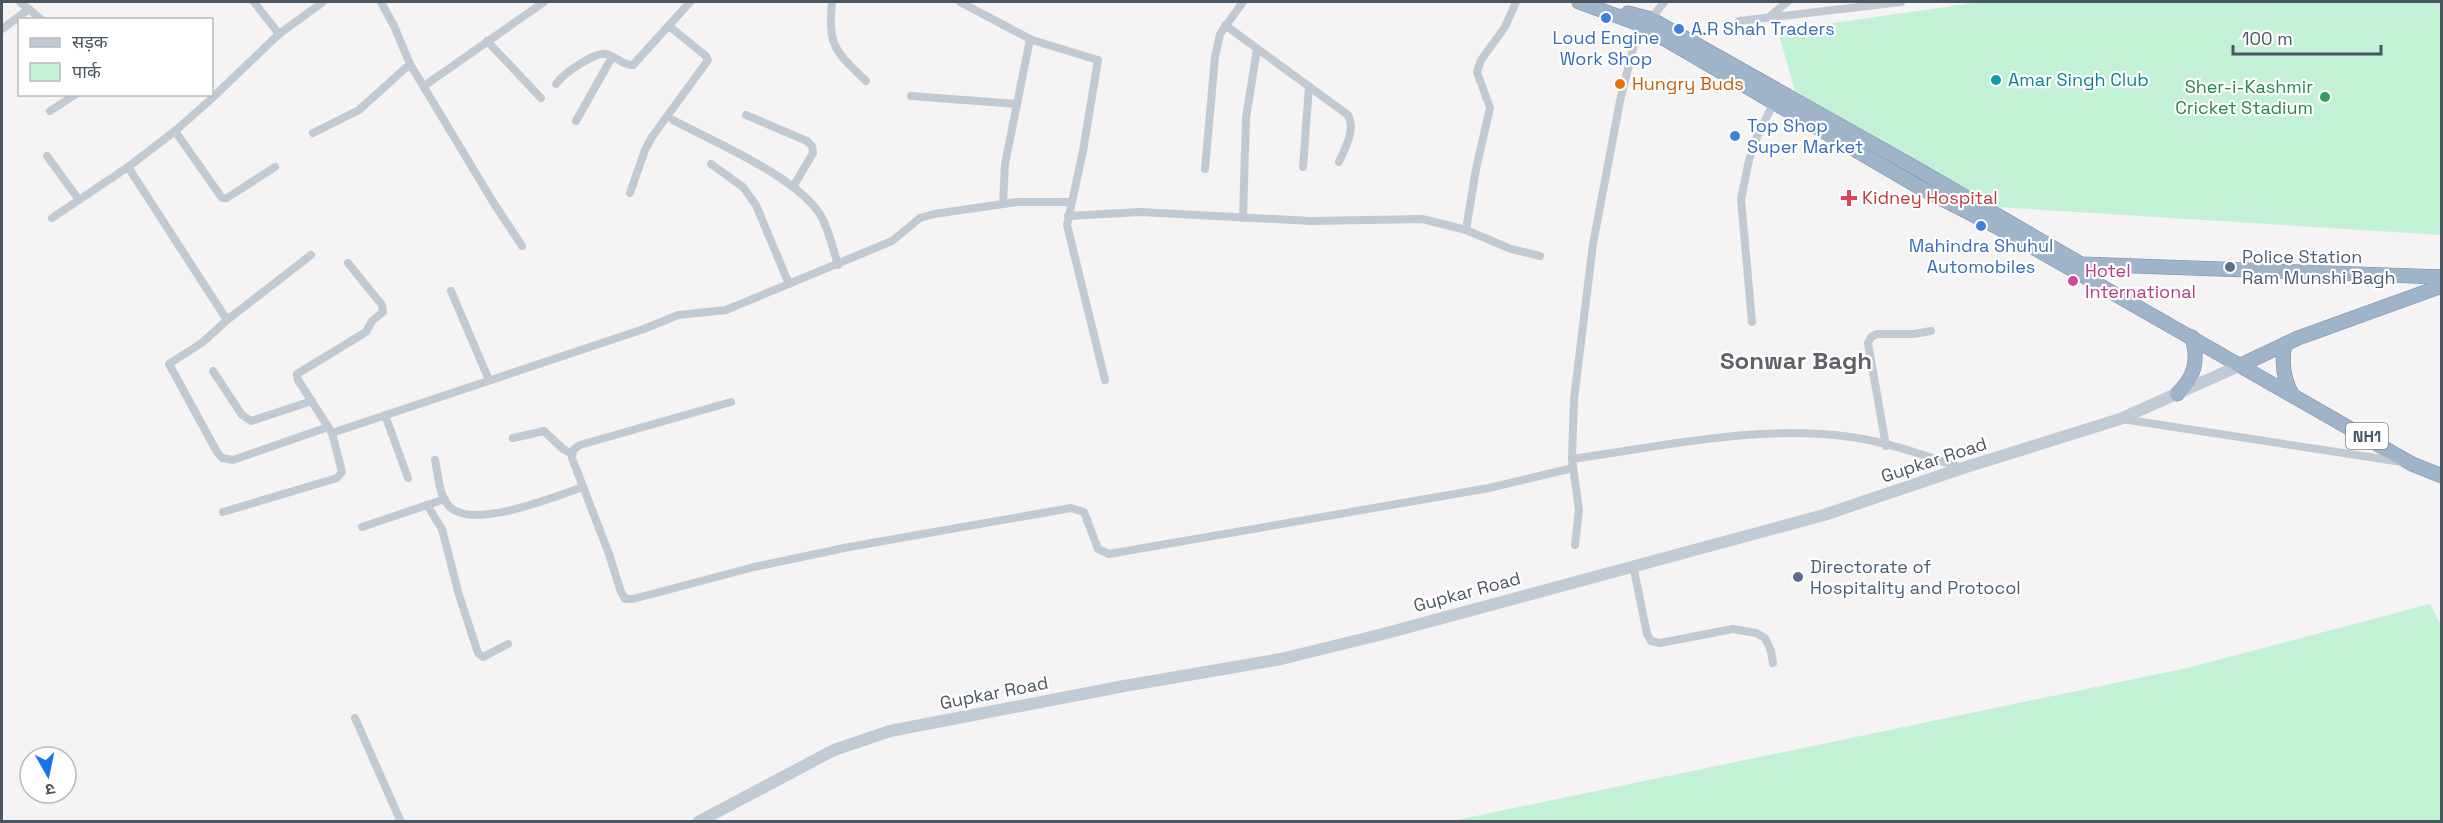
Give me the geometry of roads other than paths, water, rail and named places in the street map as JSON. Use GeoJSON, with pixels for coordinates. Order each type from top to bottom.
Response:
{"type":"FeatureCollection","features":[{"type":"Feature","properties":{"kind":"highway","name":"NH1"},"geometry":{"type":"LineString","coordinates":[[1579,2],[1645,22],[1774,102],[1919,187],[2054,254]]}},
{"type":"Feature","properties":{"kind":"highway","name":"NH1"},"geometry":{"type":"LineString","coordinates":[[1592,2],[1645,22],[1919,170],[2192,337],[2412,464],[2442,476]]}},
{"type":"Feature","properties":{"kind":"highway"},"geometry":{"type":"LineString","coordinates":[[2079,269],[2442,277]]}},
{"type":"Feature","properties":{"kind":"highway"},"geometry":{"type":"LineString","coordinates":[[2241,365],[2285,344],[2442,286]]}},
{"type":"Feature","properties":{"kind":"highway"},"geometry":{"type":"LineString","coordinates":[[2177,394],[2187,384],[2196,363],[2192,337]]}},
{"type":"Feature","properties":{"kind":"highway"},"geometry":{"type":"LineString","coordinates":[[2285,344],[2282,360],[2284,377],[2293,396]]}},
{"type":"Feature","properties":{"kind":"main road","name":"Gupkar Road"},"geometry":{"type":"LineString","coordinates":[[698,822],[834,750],[890,731],[1124,686],[1281,659],[1383,634],[1824,515],[1963,468],[2120,419],[2241,365]]}},
{"type":"Feature","properties":{"kind":"street"},"geometry":{"type":"LineString","coordinates":[[20,2],[40,18]]}},
{"type":"Feature","properties":{"kind":"street"},"geometry":{"type":"LineString","coordinates":[[254,2],[279,34]]}},
{"type":"Feature","properties":{"kind":"street"},"geometry":{"type":"LineString","coordinates":[[52,218],[128,167],[175,131],[279,34],[323,2]]}},
{"type":"Feature","properties":{"kind":"street"},"geometry":{"type":"LineString","coordinates":[[381,2],[410,64],[522,246]]}},
{"type":"Feature","properties":{"kind":"street"},"geometry":{"type":"LineString","coordinates":[[424,86],[544,2]]}},
{"type":"Feature","properties":{"kind":"street"},"geometry":{"type":"LineString","coordinates":[[555,84],[572,69],[604,53],[623,64],[633,65],[690,2]]}},
{"type":"Feature","properties":{"kind":"street"},"geometry":{"type":"LineString","coordinates":[[832,2],[831,27],[835,48],[840,56],[866,81]]}},
{"type":"Feature","properties":{"kind":"street"},"geometry":{"type":"LineString","coordinates":[[961,2],[1030,39],[1098,60],[1083,151],[1068,216],[1067,234],[1105,380]]}},
{"type":"Feature","properties":{"kind":"street"},"geometry":{"type":"LineString","coordinates":[[1206,169],[1215,57],[1225,25],[1243,2]]}},
{"type":"Feature","properties":{"kind":"street"},"geometry":{"type":"LineString","coordinates":[[1466,230],[1476,169],[1490,108],[1477,72],[1481,60],[1505,27],[1516,2]]}},
{"type":"Feature","properties":{"kind":"street"},"geometry":{"type":"LineString","coordinates":[[1575,545],[1579,510],[1573,463],[1574,399],[1593,244],[1620,101],[1645,22],[1664,2]]}},
{"type":"Feature","properties":{"kind":"street"},"geometry":{"type":"LineString","coordinates":[[1768,18],[1787,2]]}},
{"type":"Feature","properties":{"kind":"street"},"geometry":{"type":"LineString","coordinates":[[1739,21],[1901,2]]}},
{"type":"Feature","properties":{"kind":"street"},"geometry":{"type":"LineString","coordinates":[[2,29],[29,9]]}},
{"type":"Feature","properties":{"kind":"street"},"geometry":{"type":"LineString","coordinates":[[1225,25],[1348,115],[1351,121],[1350,135],[1339,162]]}},
{"type":"Feature","properties":{"kind":"street"},"geometry":{"type":"LineString","coordinates":[[630,193],[652,137],[708,60],[669,26]]}},
{"type":"Feature","properties":{"kind":"street"},"geometry":{"type":"LineString","coordinates":[[1003,204],[1005,164],[1030,39]]}},
{"type":"Feature","properties":{"kind":"street"},"geometry":{"type":"LineString","coordinates":[[487,41],[541,98]]}},
{"type":"Feature","properties":{"kind":"street"},"geometry":{"type":"LineString","coordinates":[[1243,218],[1246,118],[1257,49]]}},
{"type":"Feature","properties":{"kind":"street"},"geometry":{"type":"LineString","coordinates":[[576,121],[612,57]]}},
{"type":"Feature","properties":{"kind":"street"},"geometry":{"type":"LineString","coordinates":[[313,133],[359,110],[410,64]]}},
{"type":"Feature","properties":{"kind":"street"},"geometry":{"type":"LineString","coordinates":[[1304,167],[1310,86]]}},
{"type":"Feature","properties":{"kind":"street"},"geometry":{"type":"LineString","coordinates":[[50,111],[73,96]]}},
{"type":"Feature","properties":{"kind":"street"},"geometry":{"type":"LineString","coordinates":[[911,96],[1017,104]]}},
{"type":"Feature","properties":{"kind":"street"},"geometry":{"type":"LineString","coordinates":[[1752,322],[1741,199],[1749,160],[1774,102]]}},
{"type":"Feature","properties":{"kind":"street"},"geometry":{"type":"LineString","coordinates":[[746,115],[807,141],[812,146],[813,153],[793,187]]}},
{"type":"Feature","properties":{"kind":"street"},"geometry":{"type":"LineString","coordinates":[[673,120],[753,162],[806,197],[820,215],[838,265]]}},
{"type":"Feature","properties":{"kind":"street"},"geometry":{"type":"LineString","coordinates":[[175,131],[222,198],[227,198],[274,167]]}},
{"type":"Feature","properties":{"kind":"street"},"geometry":{"type":"LineString","coordinates":[[48,156],[79,200]]}},
{"type":"Feature","properties":{"kind":"street"},"geometry":{"type":"LineString","coordinates":[[711,164],[743,187],[756,205],[789,284]]}},
{"type":"Feature","properties":{"kind":"street"},"geometry":{"type":"LineString","coordinates":[[128,167],[227,320]]}},
{"type":"Feature","properties":{"kind":"street"},"geometry":{"type":"LineString","coordinates":[[311,255],[227,320],[203,342],[169,364],[222,458],[232,460],[385,415],[644,329],[678,315],[726,310],[892,241],[920,218],[934,214],[1031,201],[1071,202]]}},
{"type":"Feature","properties":{"kind":"street"},"geometry":{"type":"LineString","coordinates":[[1068,216],[1140,212],[1311,221],[1422,219],[1466,230],[1511,249],[1539,256]]}},
{"type":"Feature","properties":{"kind":"street"},"geometry":{"type":"LineString","coordinates":[[223,512],[337,478],[342,472],[330,430],[298,380],[298,372],[366,332],[372,321],[382,312],[382,305],[348,263]]}},
{"type":"Feature","properties":{"kind":"street"},"geometry":{"type":"LineString","coordinates":[[451,291],[489,380]]}},
{"type":"Feature","properties":{"kind":"street"},"geometry":{"type":"LineString","coordinates":[[1886,446],[1868,343],[1871,337],[1877,334],[1931,331]]}},
{"type":"Feature","properties":{"kind":"street"},"geometry":{"type":"LineString","coordinates":[[213,371],[243,415],[251,421],[312,401]]}},
{"type":"Feature","properties":{"kind":"street"},"geometry":{"type":"LineString","coordinates":[[731,402],[575,447],[572,454],[583,487],[621,592],[628,600],[754,567],[1071,508],[1083,512],[1098,549],[1108,554],[1489,488],[1573,463],[1671,442],[1753,435],[1823,434],[1854,437],[1963,468]]}},
{"type":"Feature","properties":{"kind":"street"},"geometry":{"type":"LineString","coordinates":[[385,415],[408,477]]}},
{"type":"Feature","properties":{"kind":"street"},"geometry":{"type":"LineString","coordinates":[[2120,419],[2412,464]]}},
{"type":"Feature","properties":{"kind":"street"},"geometry":{"type":"LineString","coordinates":[[513,438],[544,431],[550,434],[562,449],[572,454]]}},
{"type":"Feature","properties":{"kind":"street"},"geometry":{"type":"LineString","coordinates":[[435,460],[445,499],[450,507],[457,512],[470,515],[521,507],[583,487]]}},
{"type":"Feature","properties":{"kind":"street"},"geometry":{"type":"LineString","coordinates":[[362,527],[445,499]]}},
{"type":"Feature","properties":{"kind":"street"},"geometry":{"type":"LineString","coordinates":[[427,505],[442,529],[459,595],[478,653],[483,657],[508,644]]}},
{"type":"Feature","properties":{"kind":"street"},"geometry":{"type":"LineString","coordinates":[[1633,565],[1647,634],[1651,641],[1659,643],[1744,629],[1765,638],[1770,645],[1773,663]]}},
{"type":"Feature","properties":{"kind":"street"},"geometry":{"type":"LineString","coordinates":[[355,718],[401,822]]}},
{"type":"Feature","properties":{"kind":"place","name":"Loud Engine Work Shop"},"geometry":{"type":"Point","coordinates":[1606,18]}},
{"type":"Feature","properties":{"kind":"place","name":"A.R Shah Traders"},"geometry":{"type":"Point","coordinates":[1679,29]}},
{"type":"Feature","properties":{"kind":"place","name":"Amar Singh Club"},"geometry":{"type":"Point","coordinates":[1996,80]}},
{"type":"Feature","properties":{"kind":"place","name":"Hungry Buds"},"geometry":{"type":"Point","coordinates":[1620,84]}},
{"type":"Feature","properties":{"kind":"place","name":"Sher-i-Kashmir Cricket Stadium"},"geometry":{"type":"Point","coordinates":[2325,97]}},
{"type":"Feature","properties":{"kind":"place","name":"Top Shop Super Market"},"geometry":{"type":"Point","coordinates":[1735,136]}},
{"type":"Feature","properties":{"kind":"place","name":"Kidney Hospital"},"geometry":{"type":"Point","coordinates":[1849,198]}},
{"type":"Feature","properties":{"kind":"place","name":"Mahindra Shuhul Automobiles"},"geometry":{"type":"Point","coordinates":[1981,226]}},
{"type":"Feature","properties":{"kind":"place","name":"Police Station Ram Munshi Bagh"},"geometry":{"type":"Point","coordinates":[2230,267]}},
{"type":"Feature","properties":{"kind":"place","name":"Hotel International"},"geometry":{"type":"Point","coordinates":[2073,281]}},
{"type":"Feature","properties":{"kind":"place","name":"Directorate of Hospitality and Protocol"},"geometry":{"type":"Point","coordinates":[1798,577]}},
{"type":"Feature","properties":{"kind":"district","name":"Sonwar Bagh"},"geometry":{"type":"Point","coordinates":[1796,361]}}]}
